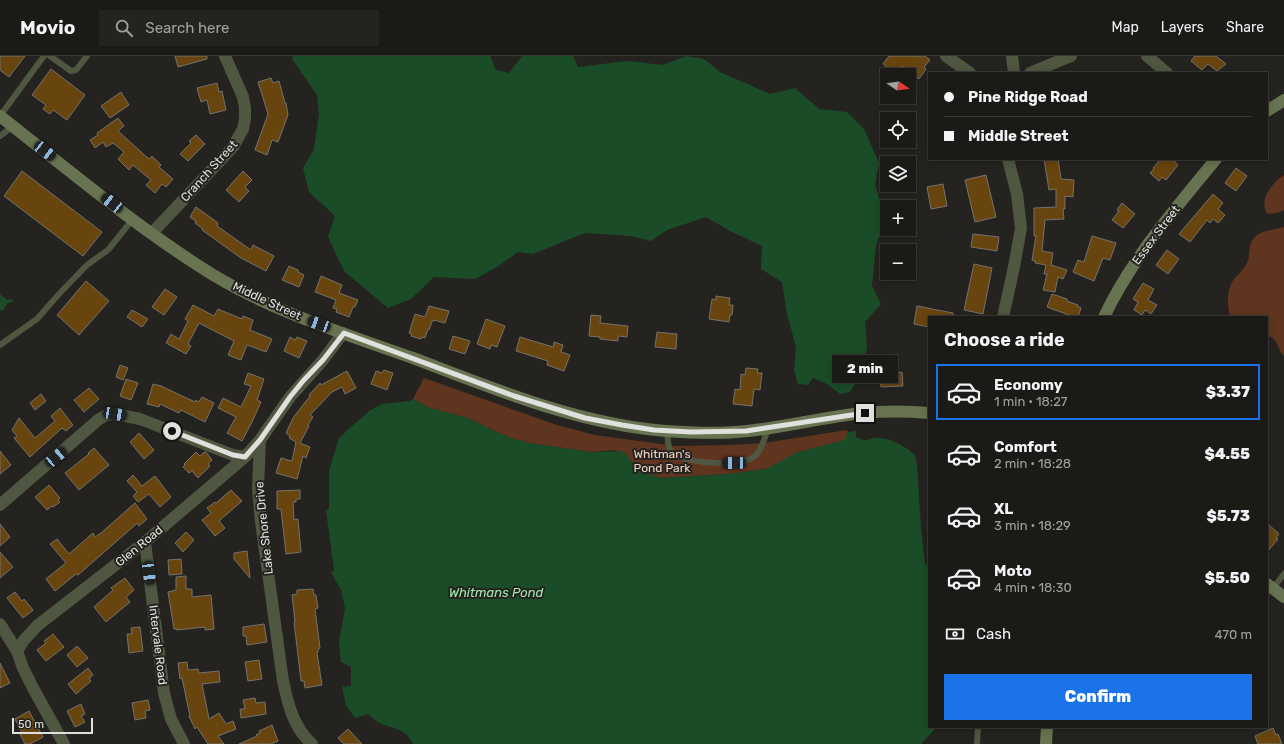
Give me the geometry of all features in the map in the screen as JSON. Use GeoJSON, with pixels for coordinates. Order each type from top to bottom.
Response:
{"type":"FeatureCollection","features":[{"type":"Feature","properties":{"kind":"main road"},"geometry":{"type":"LineString","coordinates":[[1268,110],[1284,100]]}},
{"type":"Feature","properties":{"kind":"main road","name":"Middle Street"},"geometry":{"type":"LineString","coordinates":[[0,116],[133,219],[198,266],[249,294],[307,320],[514,396],[572,414],[622,425],[668,431],[691,432],[746,431],[865,413],[928,413]]}},
{"type":"Feature","properties":{"kind":"main road","name":"Essex Street"},"geometry":{"type":"LineString","coordinates":[[1105,316],[1122,283],[1142,252],[1215,160]]}},
{"type":"Feature","properties":{"kind":"main road"},"geometry":{"type":"LineString","coordinates":[[1270,586],[1284,597]]}},
{"type":"Feature","properties":{"kind":"main road"},"geometry":{"type":"LineString","coordinates":[[1046,744],[1047,728]]}},
{"type":"Feature","properties":{"kind":"street","name":"Cranch Street"},"geometry":{"type":"LineString","coordinates":[[152,233],[233,147],[243,130],[245,113],[243,97],[225,56]]}},
{"type":"Feature","properties":{"kind":"street"},"geometry":{"type":"LineString","coordinates":[[946,56],[969,72]]}},
{"type":"Feature","properties":{"kind":"street"},"geometry":{"type":"LineString","coordinates":[[1012,56],[1014,72]]}},
{"type":"Feature","properties":{"kind":"street"},"geometry":{"type":"LineString","coordinates":[[1032,72],[1071,56]]}},
{"type":"Feature","properties":{"kind":"street"},"geometry":{"type":"LineString","coordinates":[[1147,56],[1166,72]]}},
{"type":"Feature","properties":{"kind":"street"},"geometry":{"type":"LineString","coordinates":[[1003,316],[1014,267],[1020,228],[1017,194],[1008,160]]}},
{"type":"Feature","properties":{"kind":"street"},"geometry":{"type":"LineString","coordinates":[[260,440],[290,397],[323,360],[344,333]]}},
{"type":"Feature","properties":{"kind":"street"},"geometry":{"type":"LineString","coordinates":[[0,505],[98,420],[106,415],[115,414],[140,419],[233,455],[245,457]]}},
{"type":"Feature","properties":{"kind":"street","name":"Glen Road"},"geometry":{"type":"LineString","coordinates":[[17,651],[24,640],[38,625],[145,542],[245,457],[260,440]]}},
{"type":"Feature","properties":{"kind":"street","name":"Lake Shore Drive"},"geometry":{"type":"LineString","coordinates":[[260,440],[258,489],[261,522],[283,681],[292,717],[300,730],[312,744]]}},
{"type":"Feature","properties":{"kind":"street","name":"Intervale Road"},"geometry":{"type":"LineString","coordinates":[[145,542],[164,693],[172,719],[184,744]]}},
{"type":"Feature","properties":{"kind":"street"},"geometry":{"type":"LineString","coordinates":[[0,624],[17,651],[23,668],[33,688],[64,744]]}},
{"type":"Feature","properties":{"kind":"lane"},"geometry":{"type":"LineString","coordinates":[[0,116],[44,56]]}},
{"type":"Feature","properties":{"kind":"lane"},"geometry":{"type":"LineString","coordinates":[[50,56],[71,71],[76,70],[86,56]]}},
{"type":"Feature","properties":{"kind":"lane"},"geometry":{"type":"LineString","coordinates":[[0,136],[13,126]]}},
{"type":"Feature","properties":{"kind":"lane"},"geometry":{"type":"LineString","coordinates":[[0,345],[37,319],[87,265],[108,250],[133,219]]}},
{"type":"Feature","properties":{"kind":"lane"},"geometry":{"type":"LineString","coordinates":[[668,431],[668,445],[672,453],[678,457],[715,464],[746,461],[756,454],[764,443],[768,428]]}},
{"type":"Feature","properties":{"kind":"lane"},"geometry":{"type":"LineString","coordinates":[[1270,586],[1284,574]]}},
{"type":"Feature","properties":{"kind":"lane"},"geometry":{"type":"LineString","coordinates":[[977,744],[978,728]]}},
{"type":"Feature","properties":{"kind":"green space"},"geometry":{"type":"Polygon","coordinates":[[[1284,175],[1284,210],[1277,213],[1268,214],[1265,209],[1265,198],[1275,182],[1284,175]]]}},
{"type":"Feature","properties":{"kind":"green space"},"geometry":{"type":"Polygon","coordinates":[[[1284,227],[1284,356],[1275,341],[1268,336],[1268,316],[1230,316],[1228,307],[1230,287],[1232,282],[1247,263],[1251,243],[1255,237],[1269,230],[1284,227]]]}},
{"type":"Feature","properties":{"kind":"green space","name":"Whitman's Pond Park"},"geometry":{"type":"Polygon","coordinates":[[[424,378],[557,425],[595,435],[676,446],[764,443],[847,430],[848,432],[845,440],[766,469],[728,474],[661,478],[648,474],[635,466],[627,455],[615,450],[592,452],[529,443],[511,438],[468,418],[430,408],[413,399],[424,378]]]}},
{"type":"Feature","properties":{"kind":"water"},"geometry":{"type":"Polygon","coordinates":[[[293,56],[490,56],[496,70],[509,73],[522,56],[573,56],[578,67],[627,61],[663,65],[686,56],[704,59],[720,72],[770,94],[795,88],[819,109],[847,112],[864,129],[879,163],[875,184],[880,201],[880,234],[876,246],[872,286],[881,304],[865,322],[867,347],[863,372],[850,392],[840,394],[827,384],[813,378],[808,385],[798,384],[794,371],[796,347],[787,314],[782,282],[761,269],[762,246],[730,231],[706,217],[667,230],[651,241],[631,236],[585,233],[533,254],[518,252],[497,267],[475,279],[434,277],[411,299],[388,308],[344,271],[328,237],[335,216],[309,192],[303,168],[314,149],[319,114],[317,95],[292,59],[293,56]]]}},
{"type":"Feature","properties":{"kind":"water"},"geometry":{"type":"Polygon","coordinates":[[[0,294],[7,300],[13,300],[12,302],[8,303],[2,311],[0,310],[0,294]]]}},
{"type":"Feature","properties":{"kind":"water","name":"Whitmans Pond"},"geometry":{"type":"Polygon","coordinates":[[[413,399],[430,408],[468,418],[511,438],[529,443],[592,452],[621,451],[627,455],[635,466],[648,474],[661,478],[728,474],[766,469],[798,452],[844,440],[848,432],[856,431],[856,437],[861,440],[874,438],[885,439],[896,442],[906,448],[915,455],[917,465],[921,529],[925,563],[928,568],[928,728],[936,728],[921,744],[413,744],[404,733],[382,724],[368,714],[355,718],[346,705],[342,687],[351,686],[351,667],[341,662],[339,641],[345,608],[341,590],[331,572],[334,571],[326,510],[329,509],[329,471],[339,438],[369,411],[382,404],[409,401],[413,399]]]}},
{"type":"Feature","properties":{"kind":"building"},"geometry":{"type":"Polygon","coordinates":[[[0,56],[25,56],[9,77],[0,70],[0,56]]]}},
{"type":"Feature","properties":{"kind":"building"},"geometry":{"type":"Polygon","coordinates":[[[175,56],[207,56],[207,59],[178,67],[175,56]]]}},
{"type":"Feature","properties":{"kind":"building"},"geometry":{"type":"Polygon","coordinates":[[[889,56],[925,56],[930,60],[924,67],[926,69],[919,79],[916,77],[916,68],[905,68],[902,66],[901,68],[888,68],[883,64],[889,56]]]}},
{"type":"Feature","properties":{"kind":"building"},"geometry":{"type":"Polygon","coordinates":[[[1195,56],[1216,56],[1226,64],[1217,71],[1208,64],[1202,70],[1191,61],[1195,56]]]}},
{"type":"Feature","properties":{"kind":"building"},"geometry":{"type":"Polygon","coordinates":[[[51,69],[85,95],[67,120],[53,110],[50,114],[43,109],[46,105],[32,95],[51,69]]]}},
{"type":"Feature","properties":{"kind":"building"},"geometry":{"type":"Polygon","coordinates":[[[271,78],[273,83],[279,81],[288,115],[278,142],[272,140],[267,155],[255,150],[268,114],[258,82],[271,78]]]}},
{"type":"Feature","properties":{"kind":"building"},"geometry":{"type":"Polygon","coordinates":[[[217,83],[219,92],[222,91],[226,110],[210,114],[207,100],[201,102],[197,88],[217,83]]]}},
{"type":"Feature","properties":{"kind":"building"},"geometry":{"type":"Polygon","coordinates":[[[121,92],[129,105],[110,118],[101,106],[121,92]]]}},
{"type":"Feature","properties":{"kind":"building"},"geometry":{"type":"Polygon","coordinates":[[[118,118],[124,126],[118,131],[149,159],[152,156],[161,165],[159,167],[173,179],[166,187],[162,184],[155,193],[146,185],[151,180],[133,165],[129,170],[118,159],[124,152],[113,143],[106,147],[103,142],[95,148],[90,140],[118,118]]]}},
{"type":"Feature","properties":{"kind":"building"},"geometry":{"type":"Polygon","coordinates":[[[196,135],[205,144],[188,161],[180,154],[191,143],[189,141],[196,135]]]}},
{"type":"Feature","properties":{"kind":"building"},"geometry":{"type":"Polygon","coordinates":[[[1044,160],[1058,160],[1061,179],[1074,180],[1073,197],[1065,196],[1065,209],[1063,209],[1064,219],[1045,220],[1042,251],[1053,253],[1051,265],[1067,270],[1063,279],[1058,277],[1055,292],[1043,290],[1047,274],[1044,274],[1046,265],[1035,263],[1035,261],[1032,260],[1036,236],[1034,236],[1034,208],[1056,207],[1056,189],[1049,190],[1044,160]]]}},
{"type":"Feature","properties":{"kind":"building"},"geometry":{"type":"Polygon","coordinates":[[[1160,160],[1173,160],[1178,165],[1166,180],[1162,177],[1159,181],[1150,173],[1154,169],[1153,168],[1160,160]]]}},
{"type":"Feature","properties":{"kind":"building"},"geometry":{"type":"Polygon","coordinates":[[[1236,168],[1247,176],[1236,191],[1225,183],[1236,168]]]}},
{"type":"Feature","properties":{"kind":"building"},"geometry":{"type":"Polygon","coordinates":[[[22,171],[102,232],[83,256],[4,196],[22,171]]]}},
{"type":"Feature","properties":{"kind":"building"},"geometry":{"type":"Polygon","coordinates":[[[243,171],[252,180],[245,187],[249,191],[239,202],[226,190],[243,171]]]}},
{"type":"Feature","properties":{"kind":"building"},"geometry":{"type":"Polygon","coordinates":[[[986,175],[996,217],[975,222],[965,180],[986,175]]]}},
{"type":"Feature","properties":{"kind":"building"},"geometry":{"type":"Polygon","coordinates":[[[943,184],[947,206],[931,209],[927,187],[943,184]]]}},
{"type":"Feature","properties":{"kind":"building"},"geometry":{"type":"Polygon","coordinates":[[[1213,194],[1223,203],[1218,209],[1225,215],[1218,223],[1213,219],[1210,223],[1207,220],[1190,242],[1179,234],[1213,194]]]}},
{"type":"Feature","properties":{"kind":"building"},"geometry":{"type":"Polygon","coordinates":[[[1122,203],[1135,214],[1123,228],[1112,220],[1119,211],[1117,210],[1122,203]]]}},
{"type":"Feature","properties":{"kind":"building"},"geometry":{"type":"Polygon","coordinates":[[[196,207],[218,223],[217,226],[251,250],[253,245],[274,256],[266,271],[241,258],[202,230],[203,229],[195,223],[196,221],[190,217],[196,207]]]}},
{"type":"Feature","properties":{"kind":"building"},"geometry":{"type":"Polygon","coordinates":[[[973,234],[999,237],[997,251],[971,247],[973,234]]]}},
{"type":"Feature","properties":{"kind":"building"},"geometry":{"type":"Polygon","coordinates":[[[1092,236],[1116,243],[1110,260],[1103,258],[1094,281],[1073,272],[1078,260],[1084,262],[1092,236]]]}},
{"type":"Feature","properties":{"kind":"building"},"geometry":{"type":"Polygon","coordinates":[[[1167,250],[1179,259],[1168,274],[1156,265],[1167,250]]]}},
{"type":"Feature","properties":{"kind":"building"},"geometry":{"type":"Polygon","coordinates":[[[974,264],[992,268],[983,314],[964,310],[974,264]]]}},
{"type":"Feature","properties":{"kind":"building"},"geometry":{"type":"Polygon","coordinates":[[[289,266],[298,270],[298,272],[304,275],[299,287],[282,280],[289,266]]]}},
{"type":"Feature","properties":{"kind":"building"},"geometry":{"type":"Polygon","coordinates":[[[321,276],[342,285],[339,293],[358,300],[349,317],[336,312],[337,309],[333,308],[336,300],[315,292],[321,276]]]}},
{"type":"Feature","properties":{"kind":"building"},"geometry":{"type":"Polygon","coordinates":[[[86,281],[109,301],[79,335],[57,315],[86,281]]]}},
{"type":"Feature","properties":{"kind":"building"},"geometry":{"type":"Polygon","coordinates":[[[1143,283],[1154,289],[1148,300],[1157,305],[1151,314],[1145,310],[1142,315],[1134,310],[1138,302],[1133,299],[1143,283]]]}},
{"type":"Feature","properties":{"kind":"building"},"geometry":{"type":"Polygon","coordinates":[[[165,289],[177,297],[164,315],[152,307],[165,289]]]}},
{"type":"Feature","properties":{"kind":"building"},"geometry":{"type":"Polygon","coordinates":[[[1052,294],[1067,299],[1067,301],[1078,305],[1077,306],[1081,308],[1078,316],[1071,316],[1047,307],[1052,294]]]}},
{"type":"Feature","properties":{"kind":"building"},"geometry":{"type":"Polygon","coordinates":[[[716,296],[730,298],[729,305],[733,305],[732,315],[730,315],[729,322],[709,319],[712,299],[716,300],[716,296]]]}},
{"type":"Feature","properties":{"kind":"building"},"geometry":{"type":"Polygon","coordinates":[[[193,305],[214,316],[218,309],[242,319],[243,316],[253,320],[250,330],[272,339],[266,352],[247,345],[241,360],[228,355],[234,341],[199,323],[188,344],[191,346],[186,354],[166,343],[171,334],[179,339],[188,321],[185,319],[193,305]]]}},
{"type":"Feature","properties":{"kind":"building"},"geometry":{"type":"Polygon","coordinates":[[[429,306],[449,311],[445,323],[434,320],[432,321],[425,338],[422,337],[421,339],[411,336],[412,334],[409,333],[415,314],[425,317],[429,306]]]}},
{"type":"Feature","properties":{"kind":"building"},"geometry":{"type":"Polygon","coordinates":[[[917,306],[953,313],[953,316],[928,316],[928,327],[914,324],[917,306]]]}},
{"type":"Feature","properties":{"kind":"building"},"geometry":{"type":"Polygon","coordinates":[[[132,310],[148,319],[142,327],[127,317],[132,310]]]}},
{"type":"Feature","properties":{"kind":"building"},"geometry":{"type":"Polygon","coordinates":[[[591,315],[601,316],[600,323],[628,326],[627,337],[618,336],[618,341],[589,336],[591,315]]]}},
{"type":"Feature","properties":{"kind":"building"},"geometry":{"type":"Polygon","coordinates":[[[486,319],[505,326],[497,347],[491,345],[490,349],[477,344],[486,319]]]}},
{"type":"Feature","properties":{"kind":"building"},"geometry":{"type":"Polygon","coordinates":[[[657,332],[677,334],[676,349],[655,347],[657,332]]]}},
{"type":"Feature","properties":{"kind":"building"},"geometry":{"type":"Polygon","coordinates":[[[453,336],[470,341],[465,354],[449,349],[453,336]]]}},
{"type":"Feature","properties":{"kind":"building"},"geometry":{"type":"Polygon","coordinates":[[[290,337],[295,340],[297,337],[307,341],[299,358],[284,351],[290,337]]]}},
{"type":"Feature","properties":{"kind":"building"},"geometry":{"type":"Polygon","coordinates":[[[520,337],[553,347],[554,342],[563,345],[561,352],[570,355],[564,371],[547,365],[548,361],[516,351],[520,337]]]}},
{"type":"Feature","properties":{"kind":"building"},"geometry":{"type":"Polygon","coordinates":[[[120,365],[128,368],[123,380],[116,377],[120,365]]]}},
{"type":"Feature","properties":{"kind":"building"},"geometry":{"type":"Polygon","coordinates":[[[746,368],[758,369],[757,373],[762,373],[760,390],[754,389],[752,406],[733,404],[735,389],[740,390],[741,374],[745,375],[746,368]]]}},
{"type":"Feature","properties":{"kind":"building"},"geometry":{"type":"Polygon","coordinates":[[[384,370],[393,373],[387,390],[371,384],[376,371],[382,373],[384,370]]]}},
{"type":"Feature","properties":{"kind":"building"},"geometry":{"type":"Polygon","coordinates":[[[347,371],[356,388],[345,394],[342,387],[332,392],[310,415],[313,417],[300,443],[310,447],[306,458],[303,456],[297,479],[276,473],[281,458],[292,461],[296,442],[289,438],[290,436],[286,433],[293,418],[310,396],[309,395],[320,383],[321,385],[347,371]]]}},
{"type":"Feature","properties":{"kind":"building"},"geometry":{"type":"Polygon","coordinates":[[[902,372],[903,386],[881,387],[880,374],[902,372]]]}},
{"type":"Feature","properties":{"kind":"building"},"geometry":{"type":"Polygon","coordinates":[[[248,373],[264,379],[257,400],[261,402],[242,441],[227,433],[236,417],[218,408],[223,398],[241,407],[251,386],[244,384],[248,373]]]}},
{"type":"Feature","properties":{"kind":"building"},"geometry":{"type":"Polygon","coordinates":[[[126,379],[138,383],[131,400],[120,396],[126,379]]]}},
{"type":"Feature","properties":{"kind":"building"},"geometry":{"type":"Polygon","coordinates":[[[153,384],[161,386],[195,402],[196,400],[199,402],[202,397],[214,403],[205,422],[181,410],[179,413],[160,404],[159,407],[147,404],[153,384]]]}},
{"type":"Feature","properties":{"kind":"building"},"geometry":{"type":"Polygon","coordinates":[[[89,388],[99,399],[84,412],[74,400],[89,388]]]}},
{"type":"Feature","properties":{"kind":"building"},"geometry":{"type":"Polygon","coordinates":[[[41,394],[46,401],[35,410],[30,403],[41,394]]]}},
{"type":"Feature","properties":{"kind":"building"},"geometry":{"type":"Polygon","coordinates":[[[60,408],[73,425],[66,431],[62,428],[30,457],[14,438],[17,436],[12,430],[19,418],[35,438],[55,421],[51,416],[60,408]]]}},
{"type":"Feature","properties":{"kind":"building"},"geometry":{"type":"Polygon","coordinates":[[[139,433],[154,450],[144,459],[130,442],[139,433]]]}},
{"type":"Feature","properties":{"kind":"building"},"geometry":{"type":"Polygon","coordinates":[[[94,448],[109,465],[79,490],[65,473],[89,454],[88,453],[94,448]]]}},
{"type":"Feature","properties":{"kind":"building"},"geometry":{"type":"Polygon","coordinates":[[[0,451],[11,465],[0,474],[0,451]]]}},
{"type":"Feature","properties":{"kind":"building"},"geometry":{"type":"Polygon","coordinates":[[[196,452],[200,456],[206,452],[212,460],[208,464],[210,466],[198,478],[192,471],[189,473],[183,467],[185,465],[184,464],[196,452]]]}},
{"type":"Feature","properties":{"kind":"building"},"geometry":{"type":"Polygon","coordinates":[[[133,475],[142,486],[155,476],[171,497],[160,507],[149,494],[138,502],[133,496],[137,492],[127,481],[133,475]]]}},
{"type":"Feature","properties":{"kind":"building"},"geometry":{"type":"Polygon","coordinates":[[[49,485],[60,498],[58,500],[60,502],[47,510],[35,497],[49,485]]]}},
{"type":"Feature","properties":{"kind":"building"},"geometry":{"type":"Polygon","coordinates":[[[231,490],[242,501],[219,521],[225,528],[215,536],[202,520],[211,513],[207,508],[215,502],[216,503],[231,490]]]}},
{"type":"Feature","properties":{"kind":"building"},"geometry":{"type":"Polygon","coordinates":[[[300,490],[300,499],[296,499],[296,502],[293,502],[294,520],[298,519],[301,552],[286,554],[281,509],[277,509],[277,491],[300,490]]]}},
{"type":"Feature","properties":{"kind":"building"},"geometry":{"type":"Polygon","coordinates":[[[135,503],[147,519],[139,526],[137,523],[78,575],[76,574],[55,591],[46,579],[66,563],[50,544],[57,539],[69,554],[93,533],[95,537],[101,533],[135,503]]]}},
{"type":"Feature","properties":{"kind":"building"},"geometry":{"type":"Polygon","coordinates":[[[0,524],[10,537],[0,546],[0,524]]]}},
{"type":"Feature","properties":{"kind":"building"},"geometry":{"type":"Polygon","coordinates":[[[1268,524],[1279,534],[1276,538],[1278,539],[1268,551],[1268,524]]]}},
{"type":"Feature","properties":{"kind":"building"},"geometry":{"type":"Polygon","coordinates":[[[186,532],[194,540],[183,552],[175,543],[186,532]]]}},
{"type":"Feature","properties":{"kind":"building"},"geometry":{"type":"Polygon","coordinates":[[[247,551],[250,578],[234,559],[234,553],[247,551]]]}},
{"type":"Feature","properties":{"kind":"building"},"geometry":{"type":"Polygon","coordinates":[[[0,552],[13,567],[0,578],[0,552]]]}},
{"type":"Feature","properties":{"kind":"building"},"geometry":{"type":"Polygon","coordinates":[[[181,559],[182,574],[169,575],[168,560],[181,559]]]}},
{"type":"Feature","properties":{"kind":"building"},"geometry":{"type":"Polygon","coordinates":[[[186,576],[186,589],[192,589],[192,597],[211,595],[214,629],[205,630],[205,627],[174,629],[168,592],[176,590],[176,577],[186,576]]]}},
{"type":"Feature","properties":{"kind":"building"},"geometry":{"type":"Polygon","coordinates":[[[125,578],[134,590],[126,597],[130,602],[106,622],[94,607],[113,590],[111,588],[125,578]]]}},
{"type":"Feature","properties":{"kind":"building"},"geometry":{"type":"Polygon","coordinates":[[[313,589],[314,595],[316,595],[318,608],[315,609],[320,648],[318,649],[317,653],[322,685],[305,688],[304,681],[301,681],[292,595],[297,594],[297,590],[313,589]]]}},
{"type":"Feature","properties":{"kind":"building"},"geometry":{"type":"Polygon","coordinates":[[[15,592],[22,601],[24,599],[33,610],[23,618],[7,598],[15,592]]]}},
{"type":"Feature","properties":{"kind":"building"},"geometry":{"type":"Polygon","coordinates":[[[264,624],[267,642],[247,645],[246,636],[243,636],[243,627],[264,624]]]}},
{"type":"Feature","properties":{"kind":"building"},"geometry":{"type":"Polygon","coordinates":[[[140,627],[143,651],[129,653],[127,634],[132,634],[131,628],[140,627]]]}},
{"type":"Feature","properties":{"kind":"building"},"geometry":{"type":"Polygon","coordinates":[[[53,634],[64,647],[46,661],[37,650],[46,643],[44,641],[53,634]]]}},
{"type":"Feature","properties":{"kind":"building"},"geometry":{"type":"Polygon","coordinates":[[[77,646],[88,658],[77,667],[67,655],[77,646]]]}},
{"type":"Feature","properties":{"kind":"building"},"geometry":{"type":"Polygon","coordinates":[[[259,660],[262,679],[248,681],[245,662],[259,660]]]}},
{"type":"Feature","properties":{"kind":"building"},"geometry":{"type":"Polygon","coordinates":[[[187,662],[188,670],[198,669],[199,673],[219,671],[220,682],[202,684],[209,719],[219,713],[226,724],[233,721],[236,729],[218,736],[224,744],[208,744],[197,727],[195,729],[189,716],[182,678],[180,679],[178,663],[187,662]]]}},
{"type":"Feature","properties":{"kind":"building"},"geometry":{"type":"Polygon","coordinates":[[[0,663],[10,683],[0,688],[0,663]]]}},
{"type":"Feature","properties":{"kind":"building"},"geometry":{"type":"Polygon","coordinates":[[[88,668],[93,675],[89,678],[91,681],[76,694],[68,684],[88,668]]]}},
{"type":"Feature","properties":{"kind":"building"},"geometry":{"type":"Polygon","coordinates":[[[255,698],[256,703],[265,702],[266,714],[241,718],[240,709],[245,709],[243,700],[255,698]]]}},
{"type":"Feature","properties":{"kind":"building"},"geometry":{"type":"Polygon","coordinates":[[[148,700],[150,710],[145,711],[146,718],[135,720],[132,703],[148,700]]]}},
{"type":"Feature","properties":{"kind":"building"},"geometry":{"type":"Polygon","coordinates":[[[81,704],[85,714],[81,716],[85,722],[75,727],[67,711],[81,704]]]}},
{"type":"Feature","properties":{"kind":"building"},"geometry":{"type":"Polygon","coordinates":[[[29,711],[43,737],[30,744],[25,744],[20,734],[22,733],[15,719],[29,711]]]}},
{"type":"Feature","properties":{"kind":"building"},"geometry":{"type":"Polygon","coordinates":[[[272,725],[278,741],[271,744],[239,744],[257,736],[256,735],[260,733],[259,731],[272,725]]]}},
{"type":"Feature","properties":{"kind":"building"},"geometry":{"type":"Polygon","coordinates":[[[1273,728],[1276,735],[1278,734],[1282,744],[1258,744],[1255,736],[1273,728]]]}},
{"type":"Feature","properties":{"kind":"building"},"geometry":{"type":"Polygon","coordinates":[[[348,729],[362,744],[344,744],[338,738],[348,729]]]}},
{"type":"Feature","properties":{"kind":"route"},"geometry":{"type":"LineString","coordinates":[[172,431],[216,449],[233,455],[245,457],[260,440],[290,397],[323,360],[344,333],[514,396],[565,412],[585,418],[654,430],[691,432],[746,431],[865,413]]}}]}
